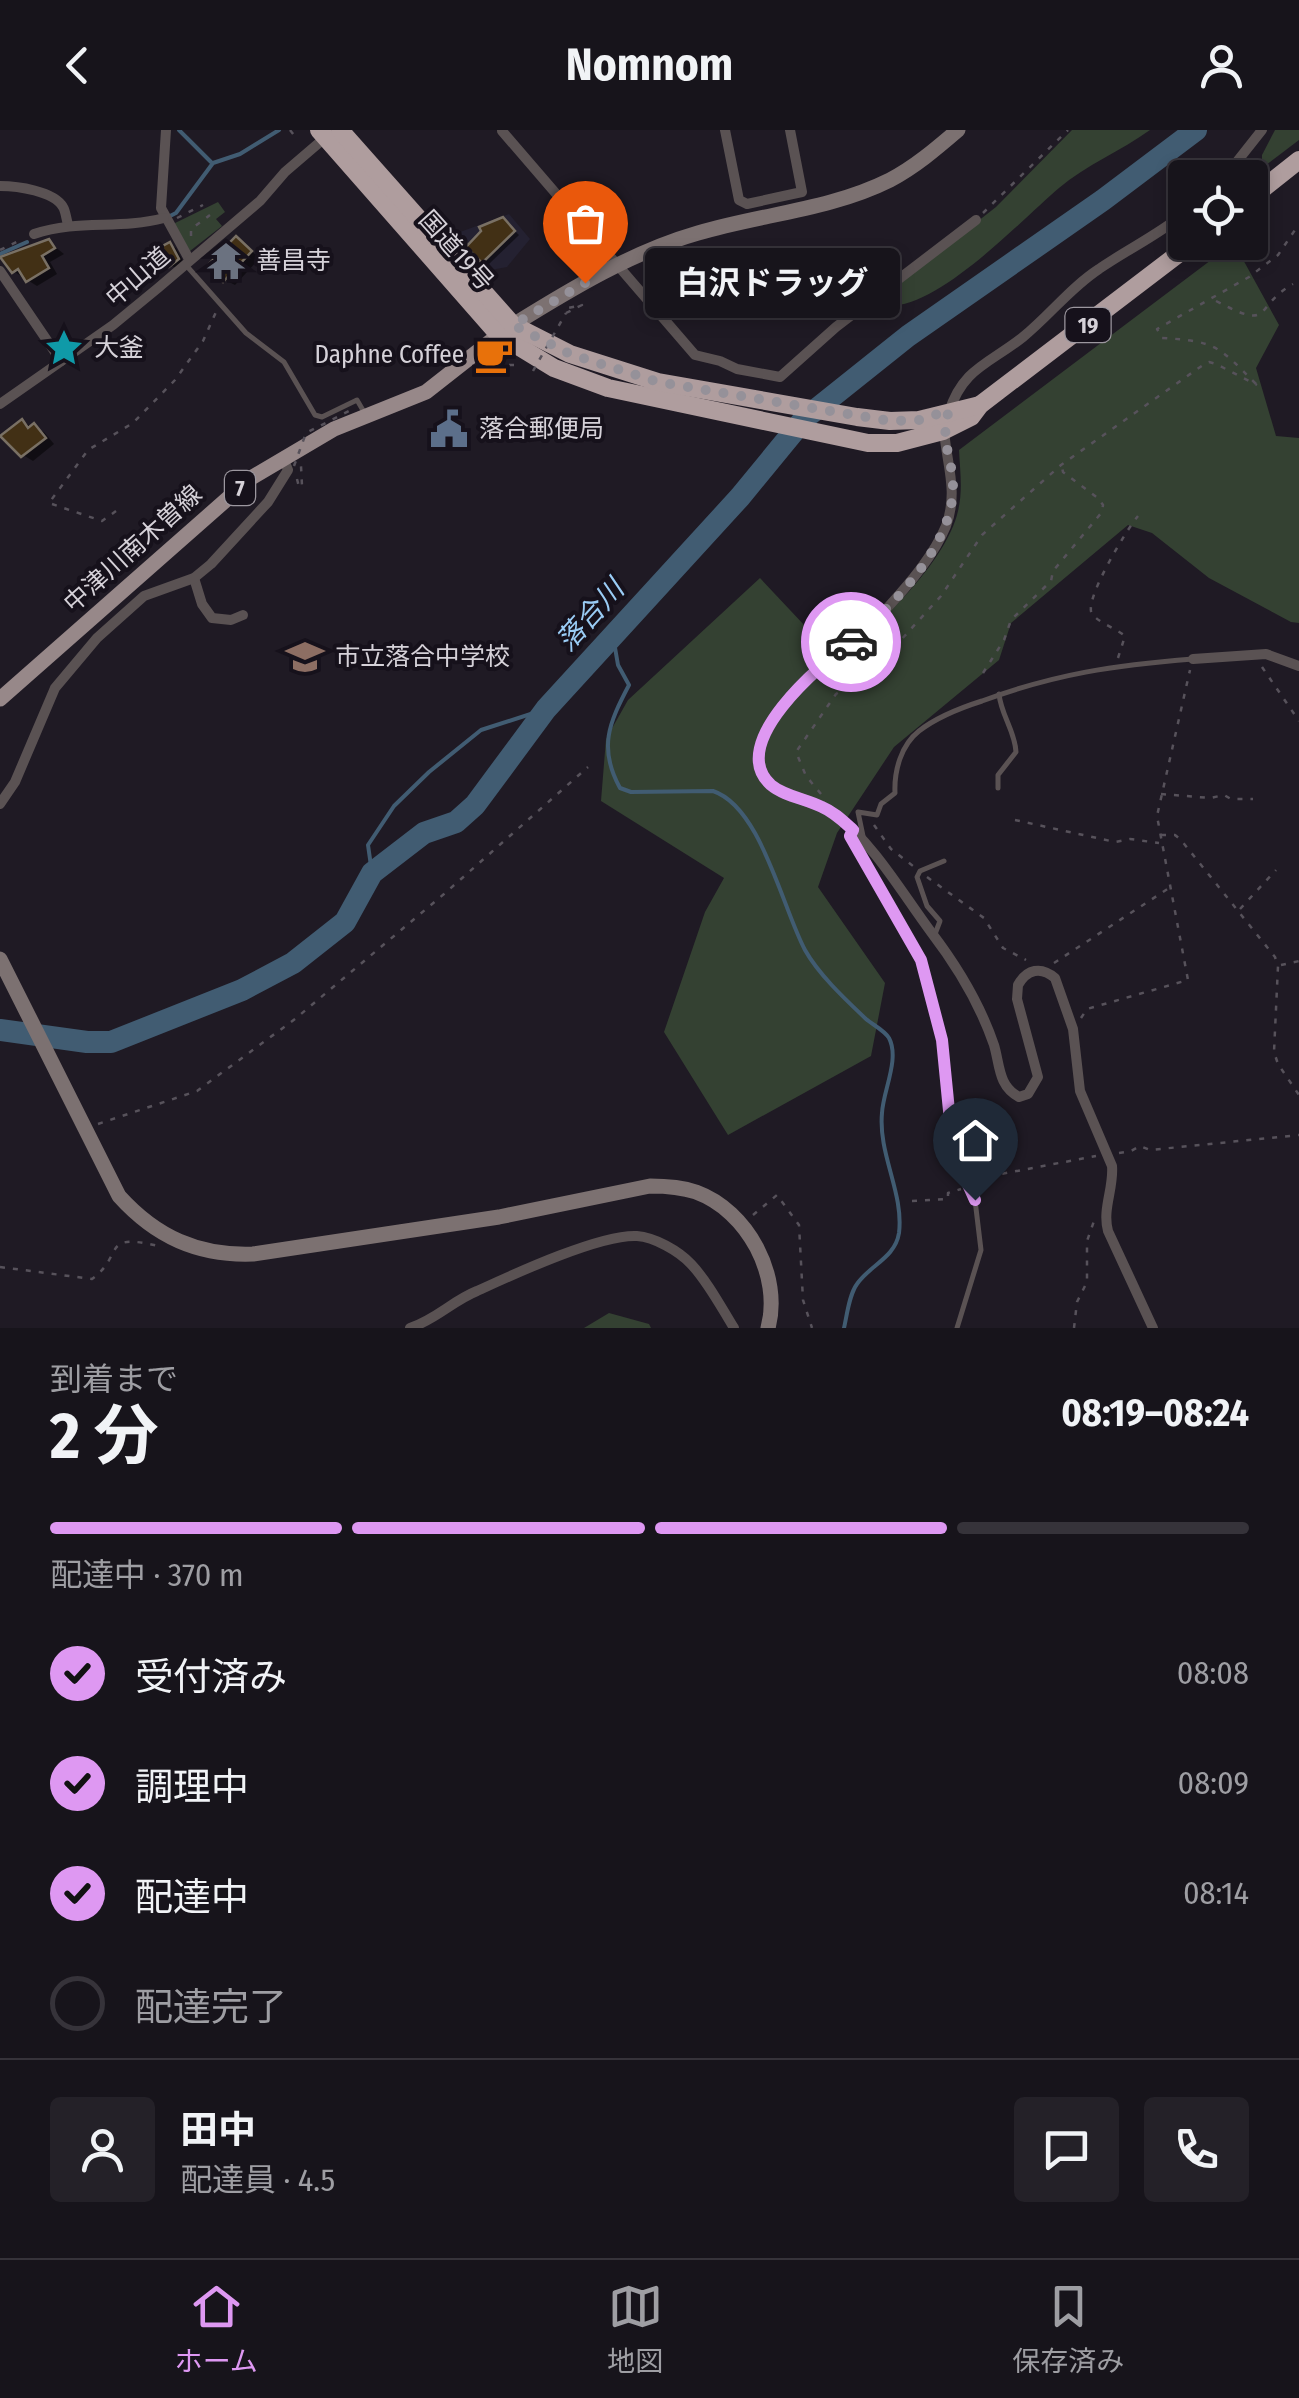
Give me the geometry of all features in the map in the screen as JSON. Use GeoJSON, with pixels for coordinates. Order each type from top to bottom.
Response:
{"type":"FeatureCollection","features":[{"type":"Feature","properties":{"kind":"highway","name":"国道19号"},"geometry":{"type":"LineString","coordinates":[[319,132],[506,330],[554,368],[608,388],[851,441],[896,443],[943,431],[972,417],[980,405],[1171,260]]}},
{"type":"Feature","properties":{"kind":"highway"},"geometry":{"type":"LineString","coordinates":[[1268,185],[1299,160]]}},
{"type":"Feature","properties":{"kind":"highway","name":"国道19号"},"geometry":{"type":"LineString","coordinates":[[506,330],[630,374],[857,417],[920,420],[980,405]]}},
{"type":"Feature","properties":{"kind":"main road","name":"中津川南木曽線"},"geometry":{"type":"LineString","coordinates":[[0,700],[226,498],[289,462],[358,413],[426,392],[506,330]]}},
{"type":"Feature","properties":{"kind":"street","name":"中山道"},"geometry":{"type":"LineString","coordinates":[[0,404],[112,325],[187,262],[165,220],[161,187],[166,130]]}},
{"type":"Feature","properties":{"kind":"street"},"geometry":{"type":"LineString","coordinates":[[502,130],[695,356],[736,369],[780,377],[836,327],[976,220]]}},
{"type":"Feature","properties":{"kind":"street"},"geometry":{"type":"LineString","coordinates":[[725,130],[739,200],[748,204],[802,192],[790,130]]}},
{"type":"Feature","properties":{"kind":"street"},"geometry":{"type":"LineString","coordinates":[[506,330],[618,265],[699,232],[840,200],[891,179],[958,130]]}},
{"type":"Feature","properties":{"kind":"street"},"geometry":{"type":"LineString","coordinates":[[1238,160],[1262,130]]}},
{"type":"Feature","properties":{"kind":"street"},"geometry":{"type":"LineString","coordinates":[[187,262],[260,200],[319,132]]}},
{"type":"Feature","properties":{"kind":"street"},"geometry":{"type":"LineString","coordinates":[[0,186],[54,198],[63,206],[68,224]]}},
{"type":"Feature","properties":{"kind":"street"},"geometry":{"type":"LineString","coordinates":[[34,234],[68,224],[165,220]]}},
{"type":"Feature","properties":{"kind":"street"},"geometry":{"type":"LineString","coordinates":[[1153,1328],[1113,1246],[1105,1220],[1113,1178],[1080,1091],[1073,1029],[1055,978],[1040,971],[1023,976],[1018,985],[1017,999],[1038,1077],[1028,1094],[1019,1097],[1003,1084],[986,1024],[934,936],[853,830],[834,813],[772,786],[764,776],[760,747],[772,720],[818,668],[889,606],[936,548],[952,501],[953,480],[943,431],[956,391],[967,375],[1012,346],[1098,269],[1168,226]]}},
{"type":"Feature","properties":{"kind":"street"},"geometry":{"type":"LineString","coordinates":[[0,271],[61,360]]}},
{"type":"Feature","properties":{"kind":"street"},"geometry":{"type":"LineString","coordinates":[[0,804],[15,782],[55,688],[96,638],[144,596],[194,578],[211,564],[268,502],[289,462]]}},
{"type":"Feature","properties":{"kind":"street"},"geometry":{"type":"LineString","coordinates":[[194,578],[202,604],[212,618],[231,620],[242,615]]}},
{"type":"Feature","properties":{"kind":"street"},"geometry":{"type":"LineString","coordinates":[[1193,659],[1275,656],[1299,666]]}},
{"type":"Feature","properties":{"kind":"street"},"geometry":{"type":"LineString","coordinates":[[2,963],[119,1196],[150,1226],[176,1242],[220,1254],[253,1254],[499,1217],[650,1186],[670,1186],[699,1193],[734,1218],[752,1240],[768,1276],[772,1316],[768,1328]]}},
{"type":"Feature","properties":{"kind":"street"},"geometry":{"type":"LineString","coordinates":[[410,1328],[432,1321],[476,1291],[523,1269],[635,1236],[665,1247],[691,1264],[734,1328]]}},
{"type":"Feature","properties":{"kind":"lane"},"geometry":{"type":"LineString","coordinates":[[187,262],[246,334],[284,362],[315,416],[322,417],[357,400],[358,413]]}},
{"type":"Feature","properties":{"kind":"lane"},"geometry":{"type":"LineString","coordinates":[[863,841],[858,812],[877,814],[881,804],[895,793],[898,762],[916,732],[955,710],[1046,678],[1193,659]]}},
{"type":"Feature","properties":{"kind":"lane"},"geometry":{"type":"LineString","coordinates":[[998,788],[998,775],[1016,752],[999,694]]}},
{"type":"Feature","properties":{"kind":"lane"},"geometry":{"type":"LineString","coordinates":[[853,830],[850,836],[921,960],[942,1040],[953,1151],[978,1212],[981,1250],[957,1328]]}},
{"type":"Feature","properties":{"kind":"lane"},"geometry":{"type":"LineString","coordinates":[[934,936],[940,920],[927,906],[916,877],[944,861]]}},
{"type":"Feature","properties":{"kind":"path"},"geometry":{"type":"LineString","coordinates":[[290,130],[297,138]]}},
{"type":"Feature","properties":{"kind":"path"},"geometry":{"type":"LineString","coordinates":[[976,220],[1068,130]]}},
{"type":"Feature","properties":{"kind":"path"},"geometry":{"type":"LineString","coordinates":[[165,220],[188,215],[203,205]]}},
{"type":"Feature","properties":{"kind":"path"},"geometry":{"type":"LineString","coordinates":[[182,248],[191,242],[191,229],[210,215]]}},
{"type":"Feature","properties":{"kind":"path"},"geometry":{"type":"LineString","coordinates":[[834,813],[834,806],[814,788],[796,752],[836,694],[870,675],[941,596],[982,535],[1062,465],[1209,362],[1258,385],[1220,348],[1158,334],[1162,325],[1214,300],[1278,255],[1299,224]]}},
{"type":"Feature","properties":{"kind":"path"},"geometry":{"type":"LineString","coordinates":[[0,250],[34,234]]}},
{"type":"Feature","properties":{"kind":"path"},"geometry":{"type":"LineString","coordinates":[[1214,300],[1242,315],[1256,315],[1267,310],[1282,290],[1292,284]]}},
{"type":"Feature","properties":{"kind":"path"},"geometry":{"type":"LineString","coordinates":[[116,511],[102,521],[50,503],[88,450],[133,423],[175,380],[204,342],[221,302]]}},
{"type":"Feature","properties":{"kind":"path"},"geometry":{"type":"LineString","coordinates":[[533,371],[566,314],[581,303],[570,309]]}},
{"type":"Feature","properties":{"kind":"path"},"geometry":{"type":"LineString","coordinates":[[496,365],[520,365]]}},
{"type":"Feature","properties":{"kind":"path"},"geometry":{"type":"LineString","coordinates":[[301,455],[302,486],[298,487],[289,462],[306,433],[358,413]]}},
{"type":"Feature","properties":{"kind":"path"},"geometry":{"type":"LineString","coordinates":[[984,674],[1011,620],[1050,581],[1053,571],[1102,512],[1104,504],[1100,499],[1063,472],[1062,465]]}},
{"type":"Feature","properties":{"kind":"path"},"geometry":{"type":"LineString","coordinates":[[1117,666],[1125,636],[1090,609],[1096,589],[1138,516]]}},
{"type":"Feature","properties":{"kind":"path"},"geometry":{"type":"LineString","coordinates":[[1258,656],[1264,672],[1299,721]]}},
{"type":"Feature","properties":{"kind":"path"},"geometry":{"type":"LineString","coordinates":[[1073,1029],[1087,1008],[1188,980],[1157,816],[1193,659]]}},
{"type":"Feature","properties":{"kind":"path"},"geometry":{"type":"LineString","coordinates":[[80,1122],[118,1120],[197,1091],[325,994],[588,767]]}},
{"type":"Feature","properties":{"kind":"path"},"geometry":{"type":"LineString","coordinates":[[1160,794],[1253,799]]}},
{"type":"Feature","properties":{"kind":"path"},"geometry":{"type":"LineString","coordinates":[[858,812],[869,818],[891,849],[984,918],[1003,948],[1040,971],[1170,887]]}},
{"type":"Feature","properties":{"kind":"path"},"geometry":{"type":"LineString","coordinates":[[1015,820],[1115,842],[1160,843]]}},
{"type":"Feature","properties":{"kind":"path"},"geometry":{"type":"LineString","coordinates":[[1159,835],[1166,833],[1181,840],[1276,957],[1274,1052],[1299,1095]]}},
{"type":"Feature","properties":{"kind":"path"},"geometry":{"type":"LineString","coordinates":[[1240,909],[1276,870]]}},
{"type":"Feature","properties":{"kind":"path"},"geometry":{"type":"LineString","coordinates":[[1278,966],[1299,961]]}},
{"type":"Feature","properties":{"kind":"path"},"geometry":{"type":"LineString","coordinates":[[912,1201],[948,1199],[948,1193],[1001,1174],[1075,1158],[1131,1152],[1140,1146],[1150,1150],[1299,1135]]}},
{"type":"Feature","properties":{"kind":"path"},"geometry":{"type":"LineString","coordinates":[[734,1218],[752,1216],[776,1195],[793,1214],[801,1236],[806,1312],[812,1328]]}},
{"type":"Feature","properties":{"kind":"path"},"geometry":{"type":"LineString","coordinates":[[1074,1328],[1077,1302],[1088,1282],[1088,1232],[1100,1208],[1107,1206]]}},
{"type":"Feature","properties":{"kind":"path"},"geometry":{"type":"LineString","coordinates":[[0,1267],[92,1279],[100,1273],[115,1246],[128,1240],[160,1246],[176,1242]]}},
{"type":"Feature","properties":{"kind":"shaded area"},"geometry":{"type":"Polygon","coordinates":[[[509,214],[530,239],[507,267],[486,271],[452,235],[509,214]]]}},
{"type":"Feature","properties":{"kind":"green space"},"geometry":{"type":"Polygon","coordinates":[[[1072,130],[1150,130],[1069,180],[952,280],[905,304],[884,306],[891,289],[996,207],[1072,130]]]}},
{"type":"Feature","properties":{"kind":"green space"},"geometry":{"type":"Polygon","coordinates":[[[1275,130],[1299,130],[1299,140],[1268,163],[1262,155],[1275,130]]]}},
{"type":"Feature","properties":{"kind":"green space"},"geometry":{"type":"Polygon","coordinates":[[[218,202],[225,212],[216,219],[222,226],[190,251],[173,224],[218,202]]]}},
{"type":"Feature","properties":{"kind":"green space"},"geometry":{"type":"Polygon","coordinates":[[[1211,260],[1243,260],[1279,325],[1256,368],[1276,436],[1299,438],[1299,623],[1209,578],[1152,533],[1128,525],[1011,623],[999,660],[894,747],[837,833],[818,887],[885,983],[871,1056],[728,1135],[664,1032],[705,912],[724,878],[601,801],[606,739],[628,700],[760,578],[837,660],[890,612],[940,552],[960,503],[959,450],[1211,260]]]}},
{"type":"Feature","properties":{"kind":"green space"},"geometry":{"type":"Polygon","coordinates":[[[609,1313],[649,1324],[651,1328],[584,1328],[609,1313]]]}},
{"type":"Feature","properties":{"kind":"building"},"geometry":{"type":"Polygon","coordinates":[[[503,217],[515,231],[482,263],[466,247],[481,231],[479,227],[503,217]]]}},
{"type":"Feature","properties":{"kind":"building"},"geometry":{"type":"Polygon","coordinates":[[[236,236],[252,251],[223,282],[207,266],[236,236]]]}},
{"type":"Feature","properties":{"kind":"building"},"geometry":{"type":"Polygon","coordinates":[[[49,239],[55,248],[42,256],[49,268],[26,282],[18,269],[12,273],[0,257],[49,239]]]}},
{"type":"Feature","properties":{"kind":"building"},"geometry":{"type":"Polygon","coordinates":[[[170,242],[179,259],[169,267],[157,249],[170,242]]]}},
{"type":"Feature","properties":{"kind":"building"},"geometry":{"type":"Polygon","coordinates":[[[22,419],[28,428],[34,423],[46,438],[21,457],[0,436],[22,419]]]}},
{"type":"Feature","properties":{"kind":"waterway"},"geometry":{"type":"LineString","coordinates":[[179,130],[211,162]]}},
{"type":"Feature","properties":{"kind":"waterway"},"geometry":{"type":"LineString","coordinates":[[170,216],[213,163],[240,154],[279,130]]}},
{"type":"Feature","properties":{"kind":"waterway","name":"落合川"},"geometry":{"type":"LineString","coordinates":[[0,1030],[111,1042],[242,990],[293,963],[345,922],[372,873],[424,833],[456,822],[475,805],[546,709],[740,497],[804,419],[908,336],[1196,130]]}},
{"type":"Feature","properties":{"kind":"waterway"},"geometry":{"type":"LineString","coordinates":[[0,254],[27,242]]}},
{"type":"Feature","properties":{"kind":"waterway"},"geometry":{"type":"LineString","coordinates":[[613,636],[618,665],[629,685],[609,736],[609,760],[620,788],[631,792],[713,791],[730,801],[757,837],[805,950],[825,978],[887,1035],[892,1046],[882,1128],[898,1203],[899,1233],[893,1249],[854,1289],[844,1328]]}},
{"type":"Feature","properties":{"kind":"waterway"},"geometry":{"type":"LineString","coordinates":[[372,873],[368,845],[394,806],[429,772],[481,730],[546,709]]}},
{"type":"Feature","properties":{"kind":"way so far"},"geometry":{"type":"LineString","coordinates":[[585,283],[513,325],[570,354],[658,382],[890,421],[920,420],[949,410],[943,431],[953,480],[952,501],[936,548],[889,606],[851,642]]}},
{"type":"Feature","properties":{"kind":"place","name":"善昌寺"},"geometry":{"type":"Point","coordinates":[226,261]}},
{"type":"Feature","properties":{"kind":"place","name":"白沢ドラッグ"},"geometry":{"type":"Point","coordinates":[585,283]}},
{"type":"Feature","properties":{"kind":"place","name":"大釜"},"geometry":{"type":"Point","coordinates":[64,348]}},
{"type":"Feature","properties":{"kind":"place","name":"Daphne Coffee"},"geometry":{"type":"Point","coordinates":[494,355]}},
{"type":"Feature","properties":{"kind":"place","name":"落合郵便局"},"geometry":{"type":"Point","coordinates":[449,429]}},
{"type":"Feature","properties":{"kind":"place","name":"市立落合中学校"},"geometry":{"type":"Point","coordinates":[305,657]}},
{"type":"Feature","properties":{"kind":"route"},"geometry":{"type":"LineString","coordinates":[[851,642],[818,668],[772,720],[760,747],[760,762],[772,786],[834,813],[853,830],[850,836],[921,960],[942,1040],[950,1138],[975,1200]]}}]}
